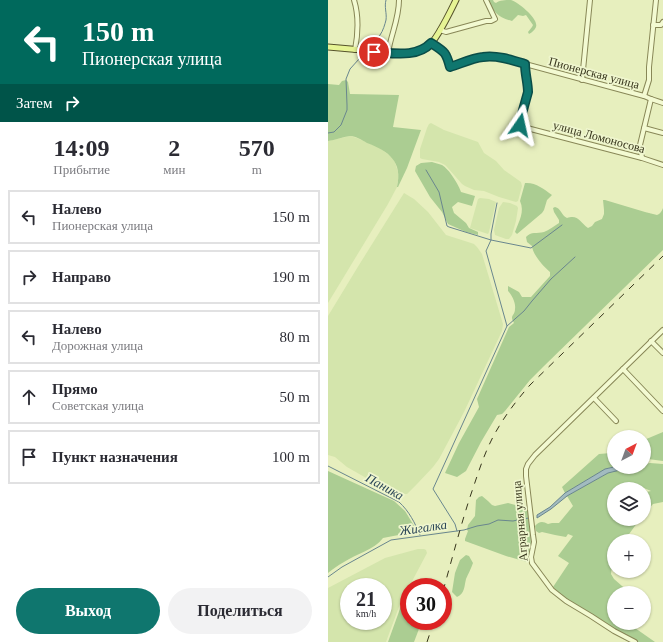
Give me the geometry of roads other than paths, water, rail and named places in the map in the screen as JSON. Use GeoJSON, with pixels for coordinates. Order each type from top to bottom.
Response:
{"type":"FeatureCollection","features":[{"type":"Feature","properties":{"kind":"main road"},"geometry":{"type":"LineString","coordinates":[[328,47],[388,53],[413,53],[424,50],[440,30],[456,0]]}},
{"type":"Feature","properties":{"kind":"street"},"geometry":{"type":"LineString","coordinates":[[354,0],[358,21],[355,50]]}},
{"type":"Feature","properties":{"kind":"street"},"geometry":{"type":"LineString","coordinates":[[388,53],[390,40],[399,10],[399,0]]}},
{"type":"Feature","properties":{"kind":"street"},"geometry":{"type":"LineString","coordinates":[[440,30],[446,32],[495,19],[486,0]]}},
{"type":"Feature","properties":{"kind":"street"},"geometry":{"type":"LineString","coordinates":[[582,80],[590,0]]}},
{"type":"Feature","properties":{"kind":"street"},"geometry":{"type":"LineString","coordinates":[[644,96],[649,80],[656,0]]}},
{"type":"Feature","properties":{"kind":"street"},"geometry":{"type":"LineString","coordinates":[[653,25],[661,25],[663,22]]}},
{"type":"Feature","properties":{"kind":"street","name":"Пионерская улица"},"geometry":{"type":"LineString","coordinates":[[431,43],[445,52],[450,67],[475,58],[491,56],[644,96],[651,100],[663,103]]}},
{"type":"Feature","properties":{"kind":"street","name":"улица Ломоносова"},"geometry":{"type":"LineString","coordinates":[[525,64],[528,92],[520,125],[663,165]]}},
{"type":"Feature","properties":{"kind":"street"},"geometry":{"type":"LineString","coordinates":[[642,158],[640,145],[651,100]]}},
{"type":"Feature","properties":{"kind":"street"},"geometry":{"type":"LineString","coordinates":[[644,128],[663,134]]}},
{"type":"Feature","properties":{"kind":"street","name":"Аграрная улица"},"geometry":{"type":"LineString","coordinates":[[635,642],[614,631],[566,601],[552,590],[532,563],[531,557],[534,542],[526,469],[535,455],[663,330]]}},
{"type":"Feature","properties":{"kind":"street"},"geometry":{"type":"LineString","coordinates":[[651,341],[663,353]]}},
{"type":"Feature","properties":{"kind":"street"},"geometry":{"type":"LineString","coordinates":[[623,369],[663,411]]}},
{"type":"Feature","properties":{"kind":"street"},"geometry":{"type":"LineString","coordinates":[[594,398],[616,421]]}},
{"type":"Feature","properties":{"kind":"water"},"geometry":{"type":"Polygon","coordinates":[[[607,469],[607,474],[567,496],[537,518],[537,515],[550,507],[565,493],[607,469]]]}},
{"type":"Feature","properties":{"kind":"waterway","name":"Паника"},"geometry":{"type":"LineString","coordinates":[[371,48],[381,33],[386,20],[386,0]]}},
{"type":"Feature","properties":{"kind":"waterway","name":"Паника"},"geometry":{"type":"LineString","coordinates":[[328,133],[334,132],[341,125],[347,110],[346,79],[350,69],[359,59],[370,56],[370,54]]}},
{"type":"Feature","properties":{"kind":"waterway"},"geometry":{"type":"LineString","coordinates":[[426,170],[439,192],[447,226],[449,227],[491,240],[531,248],[562,225]]}},
{"type":"Feature","properties":{"kind":"waterway"},"geometry":{"type":"LineString","coordinates":[[457,531],[455,524],[433,489],[507,326],[486,251],[491,240],[497,203]]}},
{"type":"Feature","properties":{"kind":"waterway"},"geometry":{"type":"LineString","coordinates":[[507,326],[524,311],[551,279],[575,257]]}},
{"type":"Feature","properties":{"kind":"waterway","name":"Паника"},"geometry":{"type":"LineString","coordinates":[[328,466],[399,502],[406,509],[420,535]]}},
{"type":"Feature","properties":{"kind":"waterway","name":"Жигалка"},"geometry":{"type":"LineString","coordinates":[[328,577],[342,567],[391,540],[464,530],[489,524],[498,520],[513,521],[529,518]]}},
{"type":"Feature","properties":{"kind":"railway"},"geometry":{"type":"LineString","coordinates":[[447,578],[480,467],[493,437],[505,416],[530,385],[663,256]]}},
{"type":"Feature","properties":{"kind":"railway"},"geometry":{"type":"LineString","coordinates":[[427,642],[431,630]]}}]}
